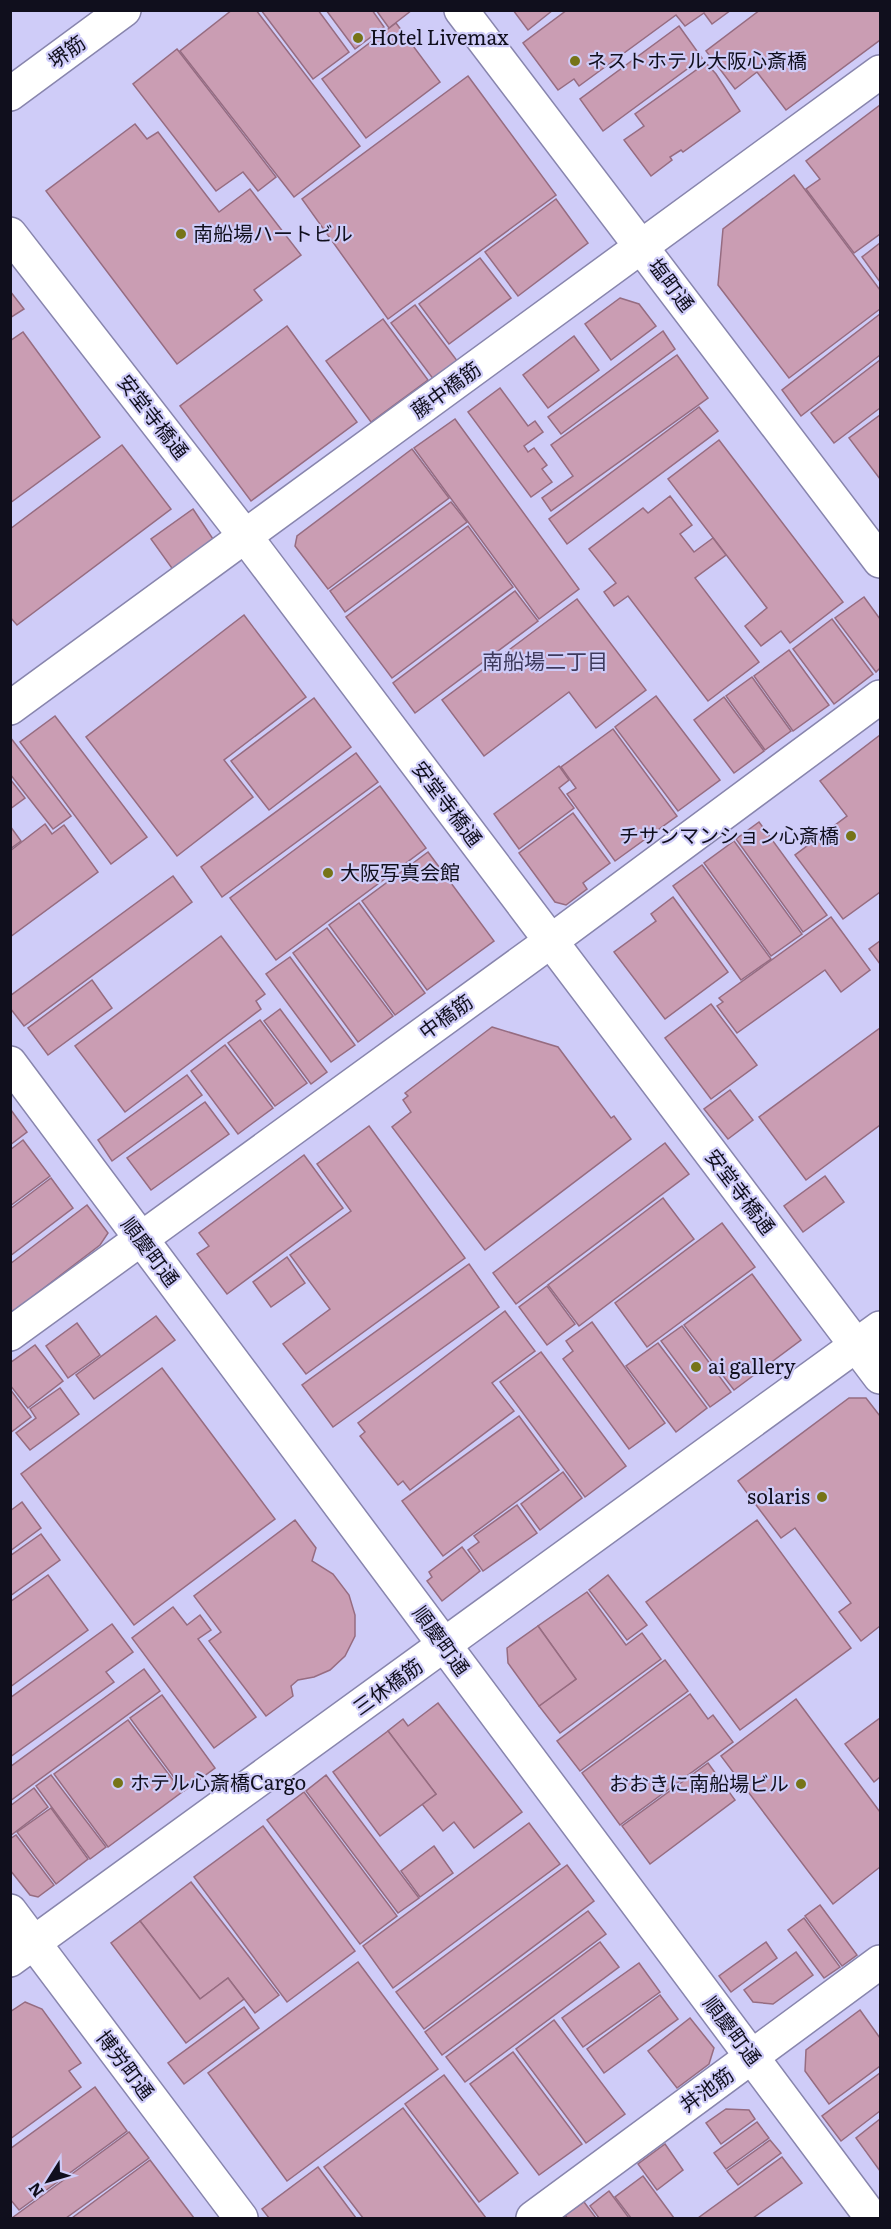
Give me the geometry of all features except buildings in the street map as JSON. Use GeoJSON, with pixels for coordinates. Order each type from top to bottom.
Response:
{"type":"FeatureCollection","features":[{"type":"Feature","properties":{"kind":"street","name":"堺筋"},"geometry":{"type":"LineString","coordinates":[[10,94],[124,10]]}},
{"type":"Feature","properties":{"kind":"street","name":"塩町通"},"geometry":{"type":"LineString","coordinates":[[461,10],[880,561]]}},
{"type":"Feature","properties":{"kind":"street","name":"藤中橋筋"},"geometry":{"type":"LineString","coordinates":[[10,708],[880,72]]}},
{"type":"Feature","properties":{"kind":"street","name":"安堂寺橋通"},"geometry":{"type":"LineString","coordinates":[[10,234],[245,536],[551,941],[868,1337],[880,1377]]}},
{"type":"Feature","properties":{"kind":"street","name":"中橋筋"},"geometry":{"type":"LineString","coordinates":[[10,1334],[551,941],[880,697]]}},
{"type":"Feature","properties":{"kind":"street","name":"順慶町通"},"geometry":{"type":"LineString","coordinates":[[10,1063],[872,2218]]}},
{"type":"Feature","properties":{"kind":"street","name":"三休橋筋"},"geometry":{"type":"LineString","coordinates":[[22,1952],[868,1337]]}},
{"type":"Feature","properties":{"kind":"street","name":"博労町通"},"geometry":{"type":"LineString","coordinates":[[10,1911],[22,1952],[241,2218]]}},
{"type":"Feature","properties":{"kind":"street","name":"丼池筋"},"geometry":{"type":"LineString","coordinates":[[533,2218],[880,1962]]}},
{"type":"Feature","properties":{"kind":"place","name":"Hotel Livemax"},"geometry":{"type":"Point","coordinates":[358,38]}},
{"type":"Feature","properties":{"kind":"place","name":"ネストホテル大阪心斎橋"},"geometry":{"type":"Point","coordinates":[575,61]}},
{"type":"Feature","properties":{"kind":"place","name":"南船場ハートビル"},"geometry":{"type":"Point","coordinates":[181,234]}},
{"type":"Feature","properties":{"kind":"place","name":"チサンマンション心斎橋"},"geometry":{"type":"Point","coordinates":[851,836]}},
{"type":"Feature","properties":{"kind":"place","name":"大阪写真会館"},"geometry":{"type":"Point","coordinates":[328,873]}},
{"type":"Feature","properties":{"kind":"place","name":"ai gallery"},"geometry":{"type":"Point","coordinates":[696,1367]}},
{"type":"Feature","properties":{"kind":"place","name":"solaris"},"geometry":{"type":"Point","coordinates":[822,1497]}},
{"type":"Feature","properties":{"kind":"place","name":"ホテル心斎橋Cargo"},"geometry":{"type":"Point","coordinates":[118,1783]}},
{"type":"Feature","properties":{"kind":"place","name":"おおきに南船場ビル"},"geometry":{"type":"Point","coordinates":[801,1784]}},
{"type":"Feature","properties":{"kind":"district","name":"南船場二丁目"},"geometry":{"type":"Point","coordinates":[545,662]}}]}
